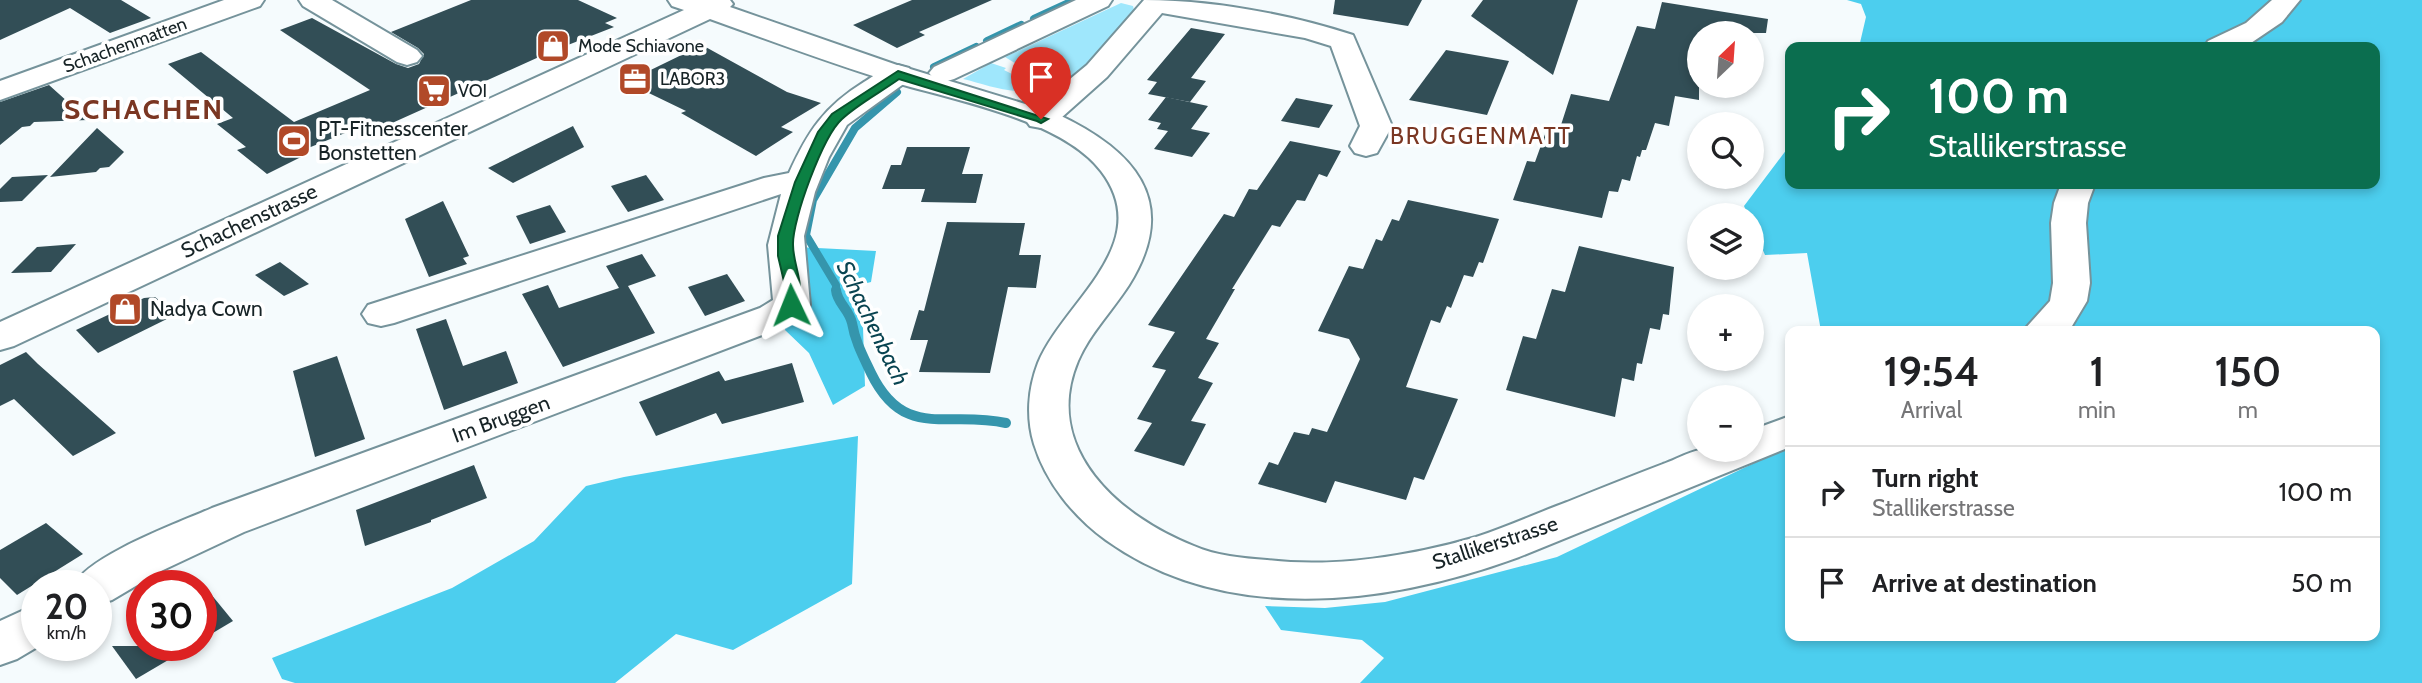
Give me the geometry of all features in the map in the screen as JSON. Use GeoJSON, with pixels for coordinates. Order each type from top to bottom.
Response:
{"type":"FeatureCollection","features":[{"type":"Feature","properties":{"kind":"street","name":"Schachenmatten"},"geometry":{"type":"LineString","coordinates":[[0,91],[250,0]]}},
{"type":"Feature","properties":{"kind":"street"},"geometry":{"type":"LineString","coordinates":[[313,0],[407,57]]}},
{"type":"Feature","properties":{"kind":"street"},"geometry":{"type":"LineString","coordinates":[[944,73],[1098,0]]}},
{"type":"Feature","properties":{"kind":"street"},"geometry":{"type":"LineString","coordinates":[[2229,42],[2259,28],[2276,15],[2286,0]]}},
{"type":"Feature","properties":{"kind":"street"},"geometry":{"type":"LineString","coordinates":[[1041,119],[1097,71],[1150,2],[1318,32],[1343,41],[1376,126],[1366,146]]}},
{"type":"Feature","properties":{"kind":"street","name":"Stallikerstrasse"},"geometry":{"type":"LineString","coordinates":[[706,3],[898,74],[1041,119],[1070,131],[1094,146],[1116,167],[1131,194],[1136,220],[1130,252],[1120,273],[1064,351],[1050,387],[1050,429],[1062,463],[1084,498],[1128,535],[1171,558],[1222,572],[1293,580],[1372,577],[1479,553],[1712,462]]}},
{"type":"Feature","properties":{"kind":"street","name":"Schachenstrasse"},"geometry":{"type":"LineString","coordinates":[[0,337],[706,3]]}},
{"type":"Feature","properties":{"kind":"street","name":"Im Bruggen"},"geometry":{"type":"LineString","coordinates":[[112,578],[145,558],[228,520],[773,317],[791,305],[794,290],[786,256],[785,236],[802,182],[825,132],[836,117],[898,74]]}},
{"type":"Feature","properties":{"kind":"street"},"geometry":{"type":"LineString","coordinates":[[381,314],[776,185],[802,182]]}},
{"type":"Feature","properties":{"kind":"street"},"geometry":{"type":"LineString","coordinates":[[2050,326],[2068,307],[2072,279],[2067,221],[2069,205],[2076,189]]}},
{"type":"Feature","properties":{"kind":"street"},"geometry":{"type":"LineString","coordinates":[[1764,441],[1785,433]]}},
{"type":"Feature","properties":{"kind":"street"},"geometry":{"type":"LineString","coordinates":[[0,645],[21,633]]}},
{"type":"Feature","properties":{"kind":"shaded area"},"geometry":{"type":"Polygon","coordinates":[[[1847,0],[2422,0],[2422,683],[1360,683],[1384,658],[1362,640],[1281,630],[1265,606],[1325,608],[1385,602],[1557,557],[1756,462],[1764,462],[1764,458],[1785,448],[1785,641],[2380,641],[2380,326],[1820,326],[1807,253],[1765,255],[1764,203],[1746,203],[1757,189],[1764,189],[1764,179],[1785,152],[1785,189],[2380,189],[2380,42],[1860,42],[1866,17],[1861,4],[1847,0]]]}},
{"type":"Feature","properties":{"kind":"shaded area"},"geometry":{"type":"Polygon","coordinates":[[[1121,3],[1133,6],[1135,14],[1098,56],[1070,78],[1036,90],[1016,91],[963,79],[991,63],[1006,68],[1004,70],[1020,78],[1031,73],[1005,57],[1121,3]]]}},
{"type":"Feature","properties":{"kind":"shaded area"},"geometry":{"type":"Polygon","coordinates":[[[798,247],[876,251],[871,282],[845,289],[863,328],[865,386],[833,405],[809,353],[785,330],[785,321],[809,321],[812,313],[798,247]]]}},
{"type":"Feature","properties":{"kind":"shaded area"},"geometry":{"type":"Polygon","coordinates":[[[858,436],[852,584],[733,650],[676,634],[615,683],[295,683],[282,679],[272,658],[452,588],[534,541],[586,486],[858,436]]]}},
{"type":"Feature","properties":{"kind":"building"},"geometry":{"type":"Polygon","coordinates":[[[0,0],[121,0],[151,18],[110,33],[70,8],[0,40],[0,0]]]}},
{"type":"Feature","properties":{"kind":"building"},"geometry":{"type":"Polygon","coordinates":[[[471,0],[578,0],[617,18],[605,23],[614,27],[550,52],[381,128],[372,122],[296,153],[301,157],[267,174],[237,150],[246,147],[217,124],[233,118],[168,64],[201,52],[294,122],[370,90],[280,30],[312,18],[408,68],[419,64],[424,54],[391,32],[471,0]]]}},
{"type":"Feature","properties":{"kind":"building"},"geometry":{"type":"Polygon","coordinates":[[[912,0],[992,0],[919,32],[925,35],[897,48],[853,25],[912,0]]]}},
{"type":"Feature","properties":{"kind":"building"},"geometry":{"type":"Polygon","coordinates":[[[1335,0],[1422,0],[1408,26],[1333,14],[1335,0]]]}},
{"type":"Feature","properties":{"kind":"building"},"geometry":{"type":"Polygon","coordinates":[[[1483,0],[1578,0],[1553,75],[1471,16],[1483,0]]]}},
{"type":"Feature","properties":{"kind":"building"},"geometry":{"type":"Polygon","coordinates":[[[1662,2],[1768,19],[1766,33],[1764,21],[1687,21],[1687,98],[1675,96],[1669,126],[1655,123],[1646,150],[1642,150],[1640,157],[1637,156],[1630,181],[1622,179],[1618,192],[1609,191],[1602,218],[1513,200],[1527,161],[1535,162],[1548,126],[1560,128],[1571,94],[1609,101],[1637,26],[1655,29],[1662,2]]]}},
{"type":"Feature","properties":{"kind":"building"},"geometry":{"type":"Polygon","coordinates":[[[1191,28],[1225,34],[1191,78],[1206,81],[1190,102],[1148,94],[1157,82],[1147,80],[1191,28]]]}},
{"type":"Feature","properties":{"kind":"building"},"geometry":{"type":"Polygon","coordinates":[[[702,45],[787,92],[821,103],[781,127],[793,132],[756,156],[681,113],[686,111],[626,82],[702,45]]]}},
{"type":"Feature","properties":{"kind":"building"},"geometry":{"type":"Polygon","coordinates":[[[1446,50],[1509,61],[1487,115],[1409,100],[1446,50]]]}},
{"type":"Feature","properties":{"kind":"building"},"geometry":{"type":"Polygon","coordinates":[[[49,85],[88,120],[34,122],[30,126],[22,127],[0,145],[0,102],[49,85]]]}},
{"type":"Feature","properties":{"kind":"building"},"geometry":{"type":"Polygon","coordinates":[[[1166,97],[1208,106],[1191,129],[1210,133],[1192,157],[1154,149],[1168,131],[1157,129],[1161,123],[1148,120],[1166,97]]]}},
{"type":"Feature","properties":{"kind":"building"},"geometry":{"type":"Polygon","coordinates":[[[1296,98],[1333,105],[1319,128],[1281,121],[1296,98]]]}},
{"type":"Feature","properties":{"kind":"building"},"geometry":{"type":"Polygon","coordinates":[[[573,126],[584,147],[513,183],[488,168],[573,126]]]}},
{"type":"Feature","properties":{"kind":"building"},"geometry":{"type":"Polygon","coordinates":[[[97,128],[124,152],[109,167],[100,168],[96,172],[50,177],[97,128]]]}},
{"type":"Feature","properties":{"kind":"building"},"geometry":{"type":"Polygon","coordinates":[[[1290,141],[1341,151],[1327,177],[1319,174],[1305,201],[1297,200],[1280,227],[1272,225],[1232,289],[1235,289],[1206,339],[1219,343],[1198,378],[1213,383],[1191,421],[1206,424],[1184,466],[1134,451],[1152,423],[1137,419],[1166,370],[1152,367],[1175,332],[1148,325],[1224,214],[1234,217],[1249,189],[1257,190],[1290,141]]]}},
{"type":"Feature","properties":{"kind":"building"},"geometry":{"type":"Polygon","coordinates":[[[907,147],[970,147],[962,174],[983,174],[976,203],[921,202],[925,189],[882,189],[891,165],[901,165],[907,147]]]}},
{"type":"Feature","properties":{"kind":"building"},"geometry":{"type":"Polygon","coordinates":[[[48,175],[22,201],[0,202],[0,189],[12,177],[48,175]]]}},
{"type":"Feature","properties":{"kind":"building"},"geometry":{"type":"Polygon","coordinates":[[[646,175],[664,200],[628,212],[611,186],[646,175]]]}},
{"type":"Feature","properties":{"kind":"building"},"geometry":{"type":"Polygon","coordinates":[[[1408,200],[1499,219],[1483,263],[1479,262],[1473,277],[1464,275],[1451,308],[1447,306],[1440,323],[1431,320],[1406,387],[1458,399],[1424,480],[1414,477],[1406,500],[1335,481],[1326,503],[1258,484],[1269,462],[1278,465],[1294,432],[1309,435],[1312,428],[1327,432],[1360,359],[1349,339],[1318,331],[1349,266],[1363,269],[1376,239],[1382,241],[1392,219],[1399,221],[1408,200]]]}},
{"type":"Feature","properties":{"kind":"building"},"geometry":{"type":"Polygon","coordinates":[[[443,201],[469,256],[463,258],[467,264],[429,277],[405,219],[443,201]]]}},
{"type":"Feature","properties":{"kind":"building"},"geometry":{"type":"Polygon","coordinates":[[[550,205],[566,232],[530,244],[516,216],[550,205]]]}},
{"type":"Feature","properties":{"kind":"building"},"geometry":{"type":"Polygon","coordinates":[[[947,222],[1025,223],[1019,255],[1041,255],[1036,288],[1008,287],[990,373],[919,372],[928,340],[910,340],[919,310],[924,311],[947,222]]]}},
{"type":"Feature","properties":{"kind":"building"},"geometry":{"type":"Polygon","coordinates":[[[76,244],[51,272],[11,273],[37,247],[76,244]]]}},
{"type":"Feature","properties":{"kind":"building"},"geometry":{"type":"Polygon","coordinates":[[[1579,246],[1674,267],[1669,315],[1663,314],[1660,330],[1650,328],[1642,364],[1637,363],[1634,381],[1622,378],[1615,417],[1506,390],[1523,336],[1536,339],[1552,289],[1565,292],[1579,246]]]}},
{"type":"Feature","properties":{"kind":"building"},"geometry":{"type":"Polygon","coordinates":[[[642,254],[656,276],[628,286],[655,333],[563,367],[522,294],[548,285],[559,308],[619,288],[606,266],[642,254]]]}},
{"type":"Feature","properties":{"kind":"building"},"geometry":{"type":"Polygon","coordinates":[[[280,262],[309,284],[284,296],[255,275],[280,262]]]}},
{"type":"Feature","properties":{"kind":"building"},"geometry":{"type":"Polygon","coordinates":[[[727,274],[745,301],[705,316],[688,287],[727,274]]]}},
{"type":"Feature","properties":{"kind":"building"},"geometry":{"type":"Polygon","coordinates":[[[155,297],[177,314],[98,353],[76,330],[144,298],[155,297]]]}},
{"type":"Feature","properties":{"kind":"building"},"geometry":{"type":"Polygon","coordinates":[[[446,319],[463,366],[506,351],[518,383],[444,410],[416,329],[446,319]]]}},
{"type":"Feature","properties":{"kind":"building"},"geometry":{"type":"Polygon","coordinates":[[[26,352],[116,433],[73,456],[14,399],[0,406],[0,365],[26,352]]]}},
{"type":"Feature","properties":{"kind":"building"},"geometry":{"type":"Polygon","coordinates":[[[337,356],[365,439],[315,457],[293,371],[337,356]]]}},
{"type":"Feature","properties":{"kind":"building"},"geometry":{"type":"Polygon","coordinates":[[[792,363],[804,402],[722,424],[716,413],[656,436],[639,402],[719,371],[725,381],[792,363]]]}},
{"type":"Feature","properties":{"kind":"building"},"geometry":{"type":"Polygon","coordinates":[[[474,465],[487,498],[365,546],[356,510],[474,465]]]}},
{"type":"Feature","properties":{"kind":"building"},"geometry":{"type":"Polygon","coordinates":[[[46,523],[83,554],[57,570],[21,570],[21,593],[17,595],[0,578],[0,550],[46,523]]]}},
{"type":"Feature","properties":{"kind":"building"},"geometry":{"type":"Polygon","coordinates":[[[217,602],[233,621],[217,630],[217,602]]]}},
{"type":"Feature","properties":{"kind":"building"},"geometry":{"type":"Polygon","coordinates":[[[112,646],[126,646],[126,661],[167,661],[136,679],[112,646]]]}},
{"type":"Feature","properties":{"kind":"waterway","name":"Schachenbach"},"geometry":{"type":"LineString","coordinates":[[1034,19],[1075,0]]}},
{"type":"Feature","properties":{"kind":"waterway","name":"Schachenbach"},"geometry":{"type":"LineString","coordinates":[[987,41],[1021,25]]}},
{"type":"Feature","properties":{"kind":"waterway","name":"Schachenbach"},"geometry":{"type":"LineString","coordinates":[[934,67],[976,47]]}},
{"type":"Feature","properties":{"kind":"waterway","name":"Schachenbach"},"geometry":{"type":"LineString","coordinates":[[836,290],[836,285],[806,235],[813,200],[855,128],[897,92]]}},
{"type":"Feature","properties":{"kind":"waterway","name":"Schachenbach"},"geometry":{"type":"LineString","coordinates":[[836,290],[871,373],[884,394],[898,408],[929,419],[1006,423]]}},
{"type":"Feature","properties":{"kind":"place","name":"Mode Schiavone"},"geometry":{"type":"Point","coordinates":[553,46]}},
{"type":"Feature","properties":{"kind":"place","name":"LABOR3"},"geometry":{"type":"Point","coordinates":[635,79]}},
{"type":"Feature","properties":{"kind":"place","name":"VOI"},"geometry":{"type":"Point","coordinates":[434,91]}},
{"type":"Feature","properties":{"kind":"place","name":"PT-Fitnesscenter Bonstetten"},"geometry":{"type":"Point","coordinates":[294,141]}},
{"type":"Feature","properties":{"kind":"place","name":"Nadya Cown"},"geometry":{"type":"Point","coordinates":[125,309]}},
{"type":"Feature","properties":{"kind":"district","name":"SCHACHEN"},"geometry":{"type":"Point","coordinates":[144,109]}},
{"type":"Feature","properties":{"kind":"district","name":"BRUGGENMATT"},"geometry":{"type":"Point","coordinates":[1481,136]}},
{"type":"Feature","properties":{"kind":"route"},"geometry":{"type":"LineString","coordinates":[[791,305],[794,290],[786,256],[785,236],[802,182],[825,132],[836,117],[898,74],[1041,119]]}}]}
